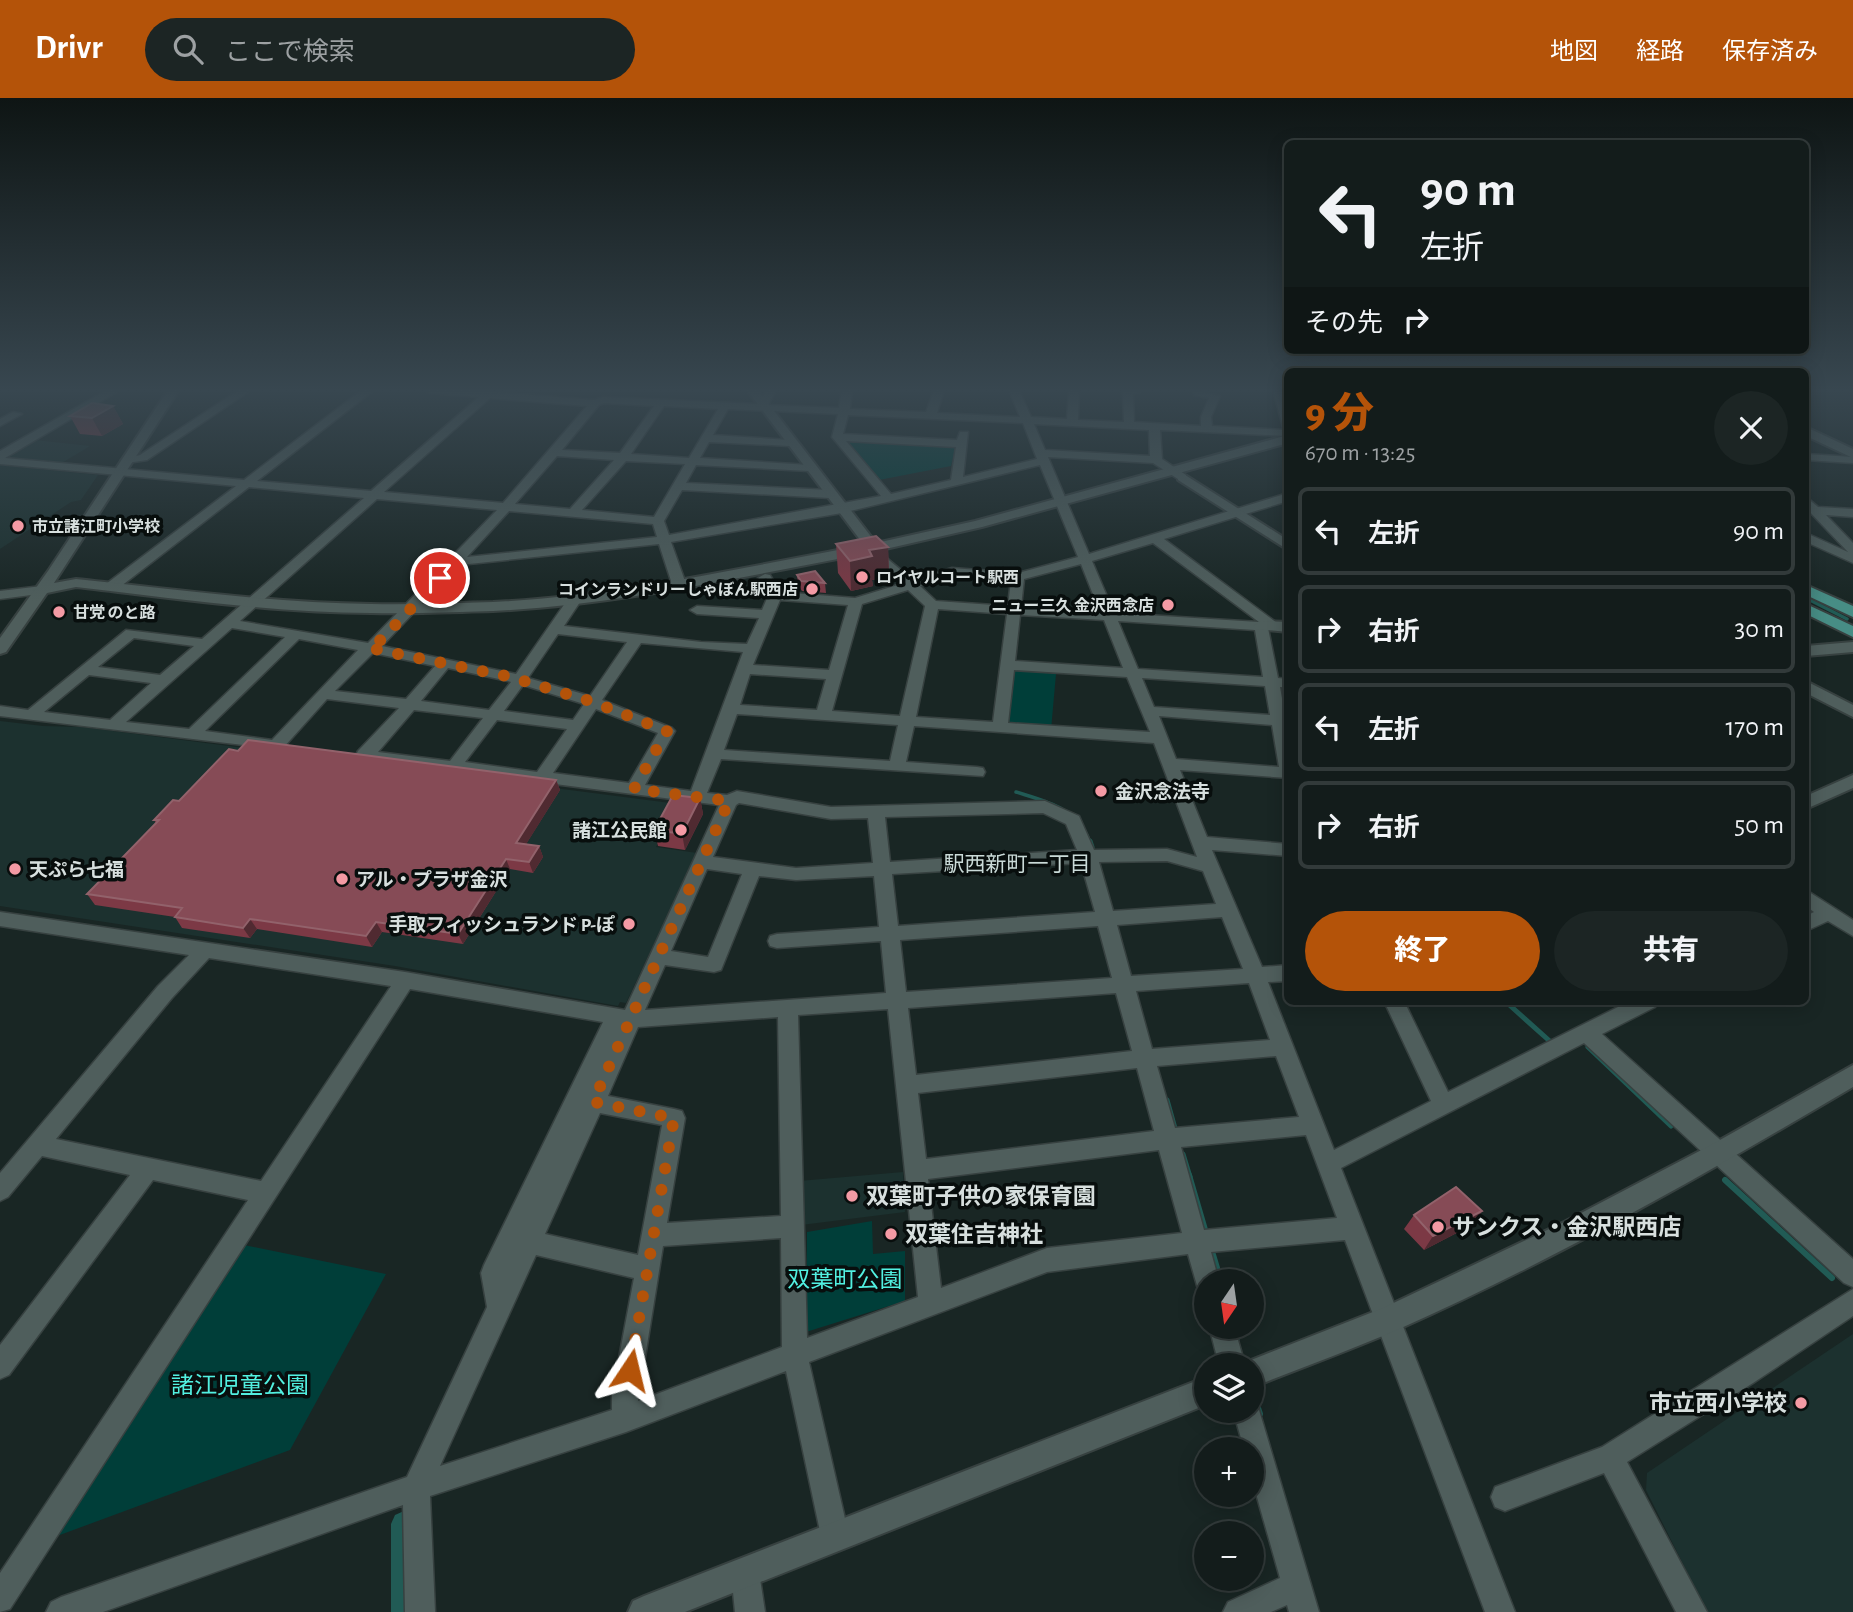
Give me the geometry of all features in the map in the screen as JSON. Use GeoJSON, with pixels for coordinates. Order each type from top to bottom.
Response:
{"type":"FeatureCollection","features":[{"type":"Feature","properties":{"kind":"main road"},"geometry":{"type":"LineString","coordinates":[[1809,590],[1853,612]]}},
{"type":"Feature","properties":{"kind":"main road"},"geometry":{"type":"LineString","coordinates":[[1809,610],[1853,632]]}},
{"type":"Feature","properties":{"kind":"street"},"geometry":{"type":"LineString","coordinates":[[15,461],[658,521]]}},
{"type":"Feature","properties":{"kind":"street"},"geometry":{"type":"LineString","coordinates":[[0,649],[127,461]]}},
{"type":"Feature","properties":{"kind":"street"},"geometry":{"type":"LineString","coordinates":[[111,587],[276,461]]}},
{"type":"Feature","properties":{"kind":"street"},"geometry":{"type":"LineString","coordinates":[[114,724],[203,643],[414,461]]}},
{"type":"Feature","properties":{"kind":"street"},"geometry":{"type":"LineString","coordinates":[[277,744],[369,648],[382,639],[406,614],[548,461]]}},
{"type":"Feature","properties":{"kind":"street"},"geometry":{"type":"LineString","coordinates":[[573,513],[620,461]]}},
{"type":"Feature","properties":{"kind":"street"},"geometry":{"type":"LineString","coordinates":[[686,461],[809,468]]}},
{"type":"Feature","properties":{"kind":"street"},"geometry":{"type":"LineString","coordinates":[[679,584],[658,521],[692,461]]}},
{"type":"Feature","properties":{"kind":"street"},"geometry":{"type":"LineString","coordinates":[[803,461],[875,552],[932,605],[1274,627]]}},
{"type":"Feature","properties":{"kind":"street"},"geometry":{"type":"LineString","coordinates":[[857,461],[888,497]]}},
{"type":"Feature","properties":{"kind":"street"},"geometry":{"type":"LineString","coordinates":[[956,482],[959,461]]}},
{"type":"Feature","properties":{"kind":"street"},"geometry":{"type":"LineString","coordinates":[[454,562],[663,540],[842,509],[956,482],[1030,461]]}},
{"type":"Feature","properties":{"kind":"street"},"geometry":{"type":"LineString","coordinates":[[1045,461],[1171,764],[1210,867],[1284,1046],[1500,1612]]}},
{"type":"Feature","properties":{"kind":"street"},"geometry":{"type":"LineString","coordinates":[[1157,461],[1284,543]]}},
{"type":"Feature","properties":{"kind":"street"},"geometry":{"type":"LineString","coordinates":[[1177,474],[1219,461]]}},
{"type":"Feature","properties":{"kind":"street"},"geometry":{"type":"LineString","coordinates":[[0,595],[76,583],[316,616],[406,614],[460,617],[765,578],[1232,461]]}},
{"type":"Feature","properties":{"kind":"street"},"geometry":{"type":"LineString","coordinates":[[678,486],[830,494]]}},
{"type":"Feature","properties":{"kind":"street"},"geometry":{"type":"LineString","coordinates":[[775,596],[856,602],[952,572],[1018,577],[1284,498]]}},
{"type":"Feature","properties":{"kind":"street"},"geometry":{"type":"LineString","coordinates":[[1810,506],[1853,513]]}},
{"type":"Feature","properties":{"kind":"street"},"geometry":{"type":"LineString","coordinates":[[1810,506],[1853,550]]}},
{"type":"Feature","properties":{"kind":"street"},"geometry":{"type":"LineString","coordinates":[[1153,537],[1274,627]]}},
{"type":"Feature","properties":{"kind":"street"},"geometry":{"type":"LineString","coordinates":[[1809,538],[1853,559]]}},
{"type":"Feature","properties":{"kind":"street"},"geometry":{"type":"LineString","coordinates":[[454,766],[572,604],[875,552]]}},
{"type":"Feature","properties":{"kind":"street"},"geometry":{"type":"LineString","coordinates":[[1000,727],[1018,577]]}},
{"type":"Feature","properties":{"kind":"street"},"geometry":{"type":"LineString","coordinates":[[765,578],[775,596]]}},
{"type":"Feature","properties":{"kind":"street"},"geometry":{"type":"LineString","coordinates":[[41,590],[248,606]]}},
{"type":"Feature","properties":{"kind":"street"},"geometry":{"type":"LineString","coordinates":[[697,796],[715,754],[752,648],[775,596]]}},
{"type":"Feature","properties":{"kind":"street"},"geometry":{"type":"LineString","coordinates":[[823,715],[856,602]]}},
{"type":"Feature","properties":{"kind":"street"},"geometry":{"type":"LineString","coordinates":[[897,767],[932,605]]}},
{"type":"Feature","properties":{"kind":"street"},"geometry":{"type":"LineString","coordinates":[[697,610],[767,614]]}},
{"type":"Feature","properties":{"kind":"street"},"geometry":{"type":"LineString","coordinates":[[228,623],[519,679],[593,702],[667,731],[634,789]]}},
{"type":"Feature","properties":{"kind":"street"},"geometry":{"type":"LineString","coordinates":[[1149,711],[1283,721],[1271,682],[1274,627]]}},
{"type":"Feature","properties":{"kind":"street"},"geometry":{"type":"LineString","coordinates":[[555,629],[701,646],[752,648]]}},
{"type":"Feature","properties":{"kind":"street"},"geometry":{"type":"LineString","coordinates":[[31,715],[131,633],[203,643]]}},
{"type":"Feature","properties":{"kind":"street"},"geometry":{"type":"LineString","coordinates":[[193,734],[294,636]]}},
{"type":"Feature","properties":{"kind":"street"},"geometry":{"type":"LineString","coordinates":[[542,777],[637,638]]}},
{"type":"Feature","properties":{"kind":"street"},"geometry":{"type":"LineString","coordinates":[[1809,651],[1853,648]]}},
{"type":"Feature","properties":{"kind":"street"},"geometry":{"type":"LineString","coordinates":[[444,664],[410,704],[360,755],[729,801],[737,797],[831,813],[1045,807],[1073,820],[1093,856],[1203,1242],[1206,1269]]}},
{"type":"Feature","properties":{"kind":"street"},"geometry":{"type":"LineString","coordinates":[[1007,665],[1284,683]]}},
{"type":"Feature","properties":{"kind":"street"},"geometry":{"type":"LineString","coordinates":[[745,669],[835,675]]}},
{"type":"Feature","properties":{"kind":"street"},"geometry":{"type":"LineString","coordinates":[[85,670],[161,680]]}},
{"type":"Feature","properties":{"kind":"street"},"geometry":{"type":"LineString","coordinates":[[1809,688],[1853,712]]}},
{"type":"Feature","properties":{"kind":"street"},"geometry":{"type":"LineString","coordinates":[[324,694],[576,724]]}},
{"type":"Feature","properties":{"kind":"street"},"geometry":{"type":"LineString","coordinates":[[731,709],[1160,738]]}},
{"type":"Feature","properties":{"kind":"street"},"geometry":{"type":"LineString","coordinates":[[0,711],[302,748]]}},
{"type":"Feature","properties":{"kind":"street"},"geometry":{"type":"LineString","coordinates":[[715,754],[977,772]]}},
{"type":"Feature","properties":{"kind":"street"},"geometry":{"type":"LineString","coordinates":[[1171,764],[1284,772]]}},
{"type":"Feature","properties":{"kind":"street"},"geometry":{"type":"LineString","coordinates":[[1809,802],[1853,781]]}},
{"type":"Feature","properties":{"kind":"street"},"geometry":{"type":"LineString","coordinates":[[420,1612],[416,1486],[529,1242],[560,1157],[585,1101],[623,1018],[661,957],[729,801]]}},
{"type":"Feature","properties":{"kind":"street"},"geometry":{"type":"LineString","coordinates":[[876,813],[931,1305]]}},
{"type":"Feature","properties":{"kind":"street"},"geometry":{"type":"LineString","coordinates":[[1201,843],[1284,850]]}},
{"type":"Feature","properties":{"kind":"street"},"geometry":{"type":"LineString","coordinates":[[701,862],[796,874],[1093,856],[1167,855],[1210,867]]}},
{"type":"Feature","properties":{"kind":"street"},"geometry":{"type":"LineString","coordinates":[[661,957],[714,965],[753,869]]}},
{"type":"Feature","properties":{"kind":"street"},"geometry":{"type":"LineString","coordinates":[[1809,899],[1853,929]]}},
{"type":"Feature","properties":{"kind":"street"},"geometry":{"type":"LineString","coordinates":[[777,942],[1228,910]]}},
{"type":"Feature","properties":{"kind":"street"},"geometry":{"type":"LineString","coordinates":[[1809,922],[1829,912]]}},
{"type":"Feature","properties":{"kind":"street"},"geometry":{"type":"LineString","coordinates":[[1,920],[405,981],[623,1018],[897,1002],[1284,973]]}},
{"type":"Feature","properties":{"kind":"street"},"geometry":{"type":"LineString","coordinates":[[0,1190],[165,992],[204,951]]}},
{"type":"Feature","properties":{"kind":"street"},"geometry":{"type":"LineString","coordinates":[[0,1599],[405,981]]}},
{"type":"Feature","properties":{"kind":"street"},"geometry":{"type":"LineString","coordinates":[[1396,1005],[1443,1103]]}},
{"type":"Feature","properties":{"kind":"street"},"geometry":{"type":"LineString","coordinates":[[1329,1163],[1640,1005]]}},
{"type":"Feature","properties":{"kind":"street"},"geometry":{"type":"LineString","coordinates":[[788,1009],[795,1356],[835,1536]]}},
{"type":"Feature","properties":{"kind":"street"},"geometry":{"type":"LineString","coordinates":[[1587,1033],[1853,1275]]}},
{"type":"Feature","properties":{"kind":"street"},"geometry":{"type":"LineString","coordinates":[[906,1085],[1284,1046]]}},
{"type":"Feature","properties":{"kind":"street"},"geometry":{"type":"LineString","coordinates":[[1264,1369],[1390,1319],[1573,1231],[1720,1153],[1853,1074]]}},
{"type":"Feature","properties":{"kind":"street"},"geometry":{"type":"LineString","coordinates":[[585,1101],[674,1118],[625,1395],[626,1419]]}},
{"type":"Feature","properties":{"kind":"street"},"geometry":{"type":"LineString","coordinates":[[916,1170],[1314,1125]]}},
{"type":"Feature","properties":{"kind":"street"},"geometry":{"type":"LineString","coordinates":[[37,1144],[148,1170],[266,1193]]}},
{"type":"Feature","properties":{"kind":"street"},"geometry":{"type":"LineString","coordinates":[[499,1307],[494,1273],[560,1157]]}},
{"type":"Feature","properties":{"kind":"street"},"geometry":{"type":"LineString","coordinates":[[0,1366],[148,1170]]}},
{"type":"Feature","properties":{"kind":"street"},"geometry":{"type":"LineString","coordinates":[[653,1235],[792,1226]]}},
{"type":"Feature","properties":{"kind":"street"},"geometry":{"type":"LineString","coordinates":[[61,1612],[416,1486],[626,1419],[1047,1260],[1354,1228]]}},
{"type":"Feature","properties":{"kind":"street"},"geometry":{"type":"LineString","coordinates":[[529,1242],[648,1269]]}},
{"type":"Feature","properties":{"kind":"street"},"geometry":{"type":"LineString","coordinates":[[1506,1497],[1610,1457],[1744,1374],[1853,1301]]}},
{"type":"Feature","properties":{"kind":"street"},"geometry":{"type":"LineString","coordinates":[[643,1612],[1194,1396]]}},
{"type":"Feature","properties":{"kind":"street"},"geometry":{"type":"LineString","coordinates":[[1238,1612],[1301,1599],[1250,1423]]}},
{"type":"Feature","properties":{"kind":"street"},"geometry":{"type":"LineString","coordinates":[[1610,1457],[1692,1612]]}},
{"type":"Feature","properties":{"kind":"street"},"geometry":{"type":"LineString","coordinates":[[745,1572],[750,1612]]}},
{"type":"Feature","properties":{"kind":"shaded area"},"geometry":{"type":"Polygon","coordinates":[[[7,461],[66,461],[55,467],[7,461]]]}},
{"type":"Feature","properties":{"kind":"shaded area","name":"市立諸江町小学校"},"geometry":{"type":"Polygon","coordinates":[[[0,465],[98,475],[81,500],[71,502],[0,549],[0,465]]]}},
{"type":"Feature","properties":{"kind":"shaded area","name":"アル・プラザ金沢"},"geometry":{"type":"Polygon","coordinates":[[[0,721],[82,727],[678,804],[656,847],[697,853],[626,1003],[620,1002],[618,1006],[395,966],[0,906],[0,721]]]}},
{"type":"Feature","properties":{"kind":"shaded area","name":"双葉町子供の家保育園"},"geometry":{"type":"Polygon","coordinates":[[[903,1172],[905,1212],[801,1225],[799,1181],[903,1172]]]}},
{"type":"Feature","properties":{"kind":"shaded area","name":"市立西小学校"},"geometry":{"type":"Polygon","coordinates":[[[1853,1334],[1853,1612],[1707,1612],[1646,1490],[1647,1473],[1853,1334]]]}},
{"type":"Feature","properties":{"kind":"green space"},"geometry":{"type":"Polygon","coordinates":[[[862,461],[952,461],[951,466],[879,480],[862,461]]]}},
{"type":"Feature","properties":{"kind":"green space"},"geometry":{"type":"Polygon","coordinates":[[[1018,670],[1056,674],[1051,730],[1005,723],[1012,673],[1018,670]]]}},
{"type":"Feature","properties":{"kind":"green space","name":"双葉町公園"},"geometry":{"type":"Polygon","coordinates":[[[872,1221],[873,1254],[905,1251],[905,1301],[806,1332],[807,1232],[872,1221]]]}},
{"type":"Feature","properties":{"kind":"green space","name":"諸江児童公園"},"geometry":{"type":"Polygon","coordinates":[[[244,1245],[386,1274],[290,1450],[49,1539],[244,1245]]]}},
{"type":"Feature","properties":{"kind":"building"},"geometry":{"type":"Polygon","coordinates":[[[876,536],[888,547],[869,550],[872,556],[850,561],[836,544],[876,536]]]}},
{"type":"Feature","properties":{"kind":"building"},"geometry":{"type":"Polygon","coordinates":[[[815,571],[825,583],[801,581],[797,575],[815,571]]]}},
{"type":"Feature","properties":{"kind":"building","name":"アル・プラザ金沢"},"geometry":{"type":"Polygon","coordinates":[[[248,740],[556,780],[516,843],[539,846],[529,862],[506,859],[458,934],[376,922],[366,936],[250,919],[243,928],[175,917],[182,908],[87,894],[159,820],[154,820],[173,800],[179,801],[229,749],[238,751],[248,740]]]}},
{"type":"Feature","properties":{"kind":"building"},"geometry":{"type":"Polygon","coordinates":[[[673,795],[700,798],[682,834],[654,830],[673,795]]]}},
{"type":"Feature","properties":{"kind":"building"},"geometry":{"type":"Polygon","coordinates":[[[1456,1187],[1482,1211],[1433,1236],[1414,1215],[1456,1187]]]}},
{"type":"Feature","properties":{"kind":"waterway"},"geometry":{"type":"LineString","coordinates":[[1809,600],[1847,619]]}},
{"type":"Feature","properties":{"kind":"waterway"},"geometry":{"type":"LineString","coordinates":[[1016,792],[1050,803],[1069,814],[1084,830],[1090,842]]}},
{"type":"Feature","properties":{"kind":"waterway"},"geometry":{"type":"LineString","coordinates":[[1090,841],[1092,847]]}},
{"type":"Feature","properties":{"kind":"waterway"},"geometry":{"type":"LineString","coordinates":[[1509,1005],[1553,1044]]}},
{"type":"Feature","properties":{"kind":"waterway"},"geometry":{"type":"LineString","coordinates":[[1588,1047],[1671,1126]]}},
{"type":"Feature","properties":{"kind":"waterway"},"geometry":{"type":"LineString","coordinates":[[1167,1100],[1176,1132]]}},
{"type":"Feature","properties":{"kind":"waterway"},"geometry":{"type":"LineString","coordinates":[[1183,1154],[1190,1177]]}},
{"type":"Feature","properties":{"kind":"waterway"},"geometry":{"type":"LineString","coordinates":[[1189,1175],[1206,1233]]}},
{"type":"Feature","properties":{"kind":"waterway"},"geometry":{"type":"LineString","coordinates":[[1725,1180],[1832,1278]]}},
{"type":"Feature","properties":{"kind":"waterway"},"geometry":{"type":"LineString","coordinates":[[1211,1248],[1217,1269]]}},
{"type":"Feature","properties":{"kind":"waterway"},"geometry":{"type":"LineString","coordinates":[[404,1524],[404,1612]]}},
{"type":"Feature","properties":{"kind":"place","name":"市立諸江町小学校"},"geometry":{"type":"Point","coordinates":[18,526]}},
{"type":"Feature","properties":{"kind":"place","name":"ロイヤルコート駅西"},"geometry":{"type":"Point","coordinates":[862,577]}},
{"type":"Feature","properties":{"kind":"place","name":"コインランドリーしゃぼん駅西店"},"geometry":{"type":"Point","coordinates":[812,589]}},
{"type":"Feature","properties":{"kind":"place","name":"ニュー三久 金沢西念店"},"geometry":{"type":"Point","coordinates":[1168,605]}},
{"type":"Feature","properties":{"kind":"place","name":"甘党 のと路"},"geometry":{"type":"Point","coordinates":[59,612]}},
{"type":"Feature","properties":{"kind":"place","name":"金沢念法寺"},"geometry":{"type":"Point","coordinates":[1101,791]}},
{"type":"Feature","properties":{"kind":"place","name":"諸江公民館"},"geometry":{"type":"Point","coordinates":[681,830]}},
{"type":"Feature","properties":{"kind":"place","name":"天ぷら七福"},"geometry":{"type":"Point","coordinates":[15,869]}},
{"type":"Feature","properties":{"kind":"place","name":"アル・プラザ金沢"},"geometry":{"type":"Point","coordinates":[342,879]}},
{"type":"Feature","properties":{"kind":"place","name":"手取フィッシュランド P-ぽ"},"geometry":{"type":"Point","coordinates":[629,924]}},
{"type":"Feature","properties":{"kind":"place","name":"双葉町子供の家保育園"},"geometry":{"type":"Point","coordinates":[852,1196]}},
{"type":"Feature","properties":{"kind":"place","name":"サンクス・金沢駅西店"},"geometry":{"type":"Point","coordinates":[1438,1227]}},
{"type":"Feature","properties":{"kind":"place","name":"双葉住吉神社"},"geometry":{"type":"Point","coordinates":[891,1234]}},
{"type":"Feature","properties":{"kind":"place","name":"市立西小学校"},"geometry":{"type":"Point","coordinates":[1801,1403]}},
{"type":"Feature","properties":{"kind":"district","name":"駅西新町一丁目"},"geometry":{"type":"Point","coordinates":[1017,864]}},
{"type":"Feature","properties":{"kind":"route"},"geometry":{"type":"LineString","coordinates":[[440,578],[382,639],[369,648],[511,677],[593,702],[667,731],[634,789],[729,801],[661,957],[593,1102],[674,1118],[630,1370]]}}]}
